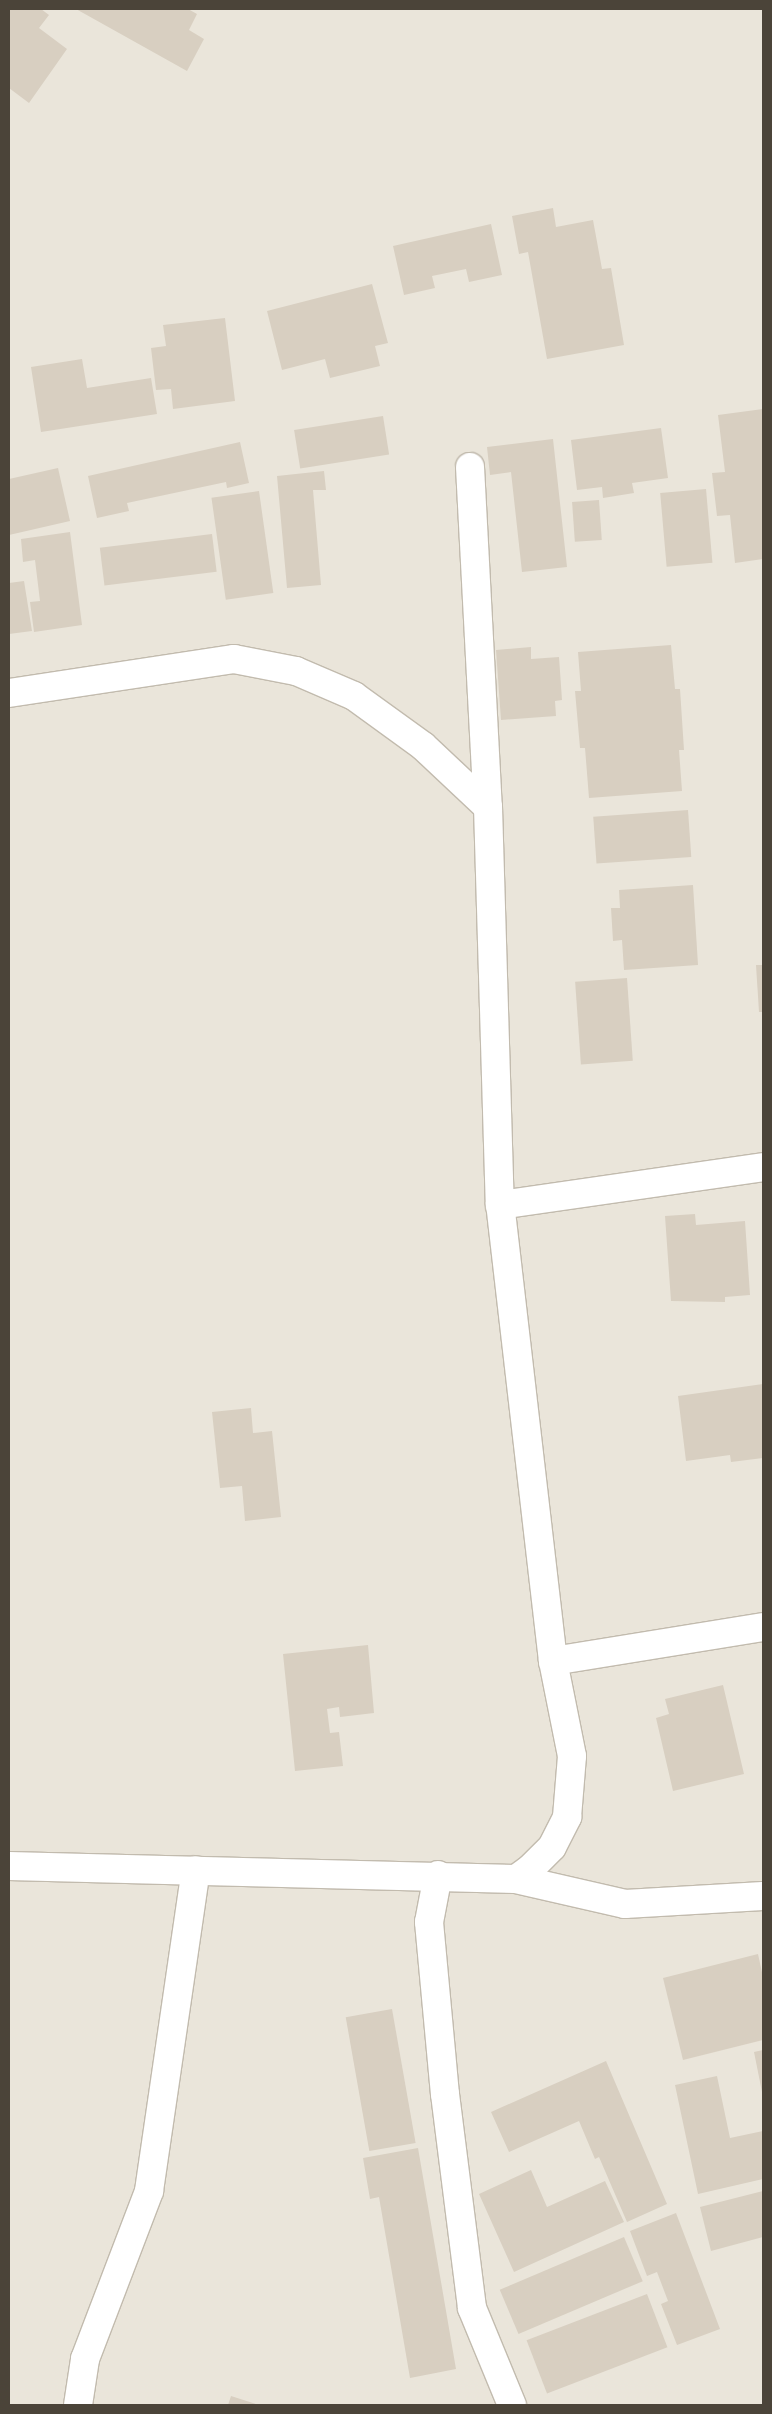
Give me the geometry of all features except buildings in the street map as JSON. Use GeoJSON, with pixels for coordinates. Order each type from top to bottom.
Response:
{"type":"FeatureCollection","features":[{"type":"Feature","properties":{"kind":"street"},"geometry":{"type":"LineString","coordinates":[[470,467],[488,807],[500,1205],[553,1662],[572,1756],[567,1816],[552,1847],[516,1879]]}},
{"type":"Feature","properties":{"kind":"street"},"geometry":{"type":"LineString","coordinates":[[9,693],[234,659],[296,671],[354,696],[422,746],[488,807]]}},
{"type":"Feature","properties":{"kind":"street"},"geometry":{"type":"LineString","coordinates":[[500,1205],[763,1167]]}},
{"type":"Feature","properties":{"kind":"street"},"geometry":{"type":"LineString","coordinates":[[553,1662],[763,1627]]}},
{"type":"Feature","properties":{"kind":"street"},"geometry":{"type":"LineString","coordinates":[[9,1866],[438,1875],[516,1879],[625,1904],[763,1896]]}},
{"type":"Feature","properties":{"kind":"street"},"geometry":{"type":"LineString","coordinates":[[78,2405],[86,2359],[149,2191],[196,1870]]}},
{"type":"Feature","properties":{"kind":"street"},"geometry":{"type":"LineString","coordinates":[[438,1875],[429,1922],[445,2094],[472,2308],[512,2405]]}},
{"type":"Feature","properties":{"kind":"shaded area"},"geometry":{"type":"Polygon","coordinates":[[[9,9],[763,9],[763,2405],[9,2405],[9,9]]]}}]}
